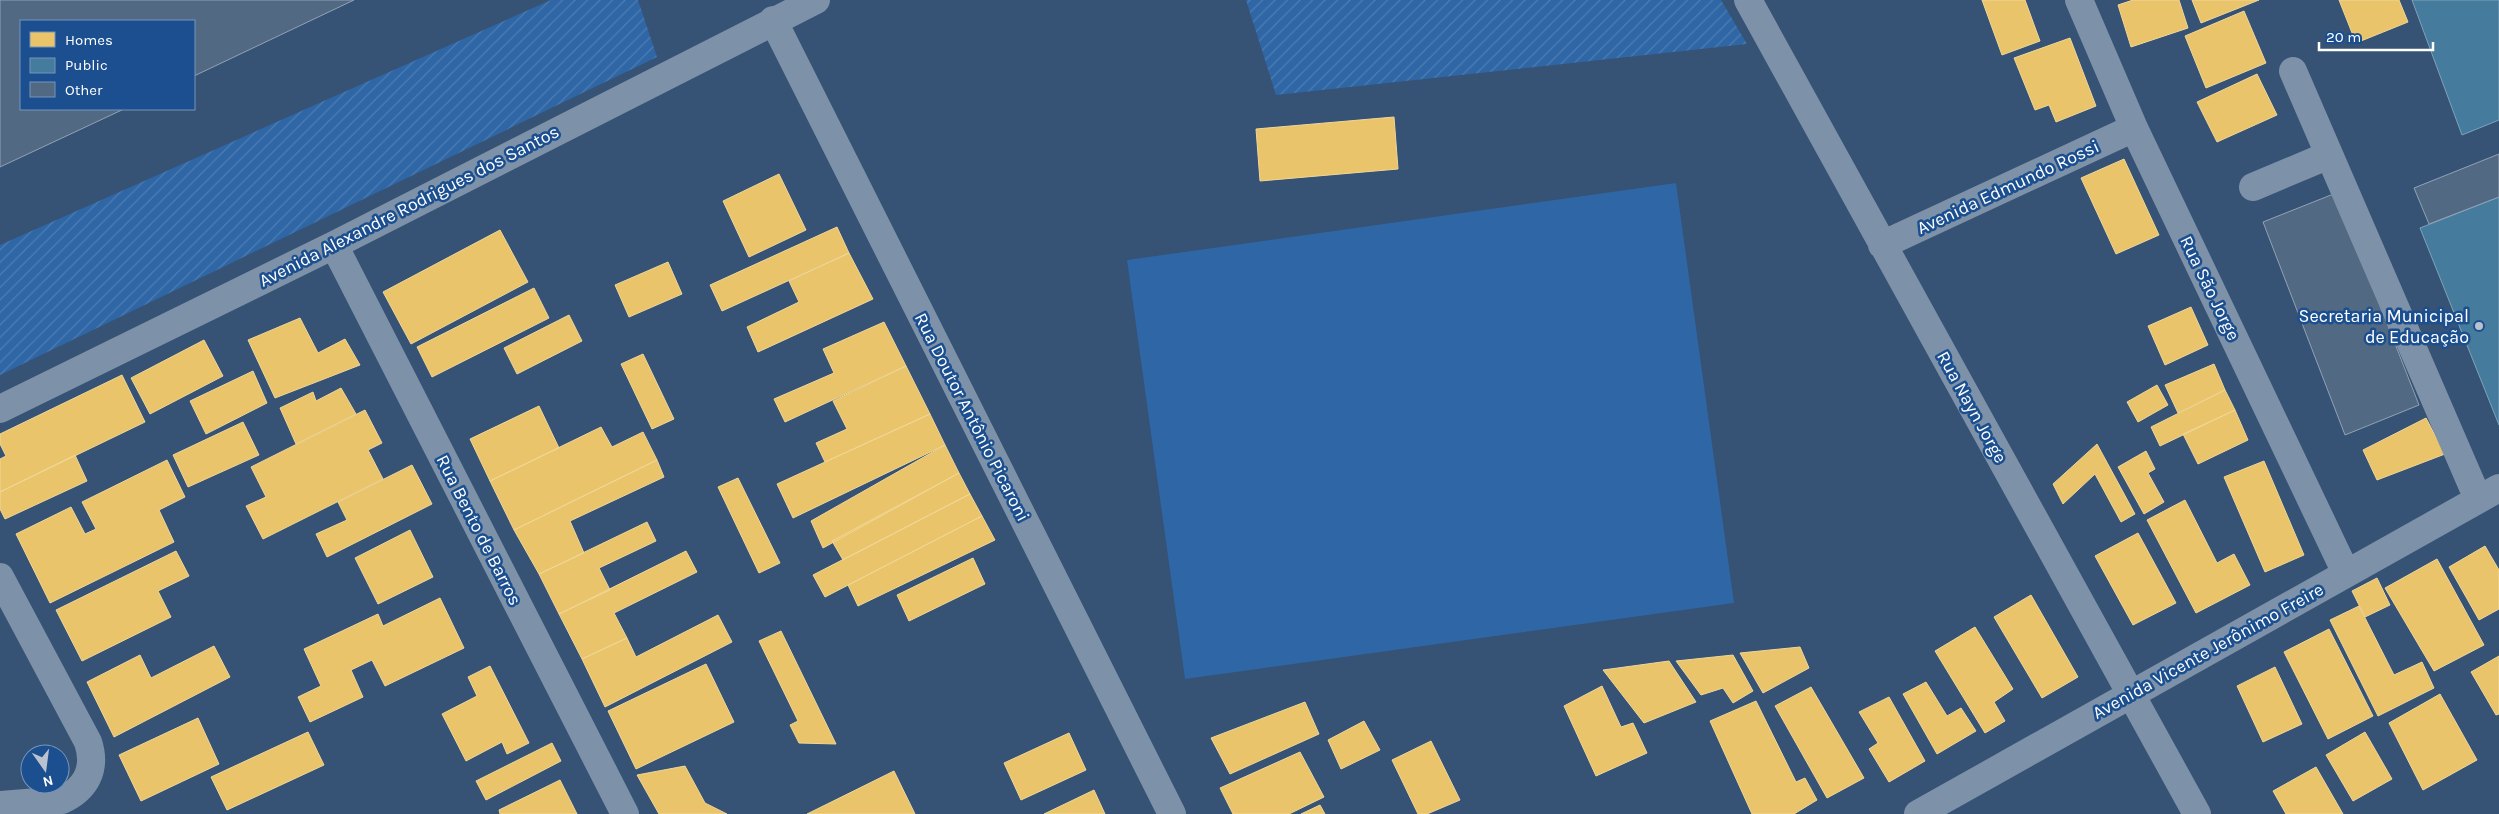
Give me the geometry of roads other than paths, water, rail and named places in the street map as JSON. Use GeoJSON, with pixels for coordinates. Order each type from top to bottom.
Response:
{"type":"FeatureCollection","features":[{"type":"Feature","properties":{"kind":"street","name":"Avenida Alexandre Rodrigues dos Santos"},"geometry":{"type":"LineString","coordinates":[[0,409],[334,245],[773,20],[816,0]]}},
{"type":"Feature","properties":{"kind":"street","name":"Rua Nayn Jorge"},"geometry":{"type":"LineString","coordinates":[[1748,0],[2197,814]]}},
{"type":"Feature","properties":{"kind":"street","name":"Rua São Jorge"},"geometry":{"type":"LineString","coordinates":[[2079,0],[2134,128],[2346,573]]}},
{"type":"Feature","properties":{"kind":"street","name":"Rua Doutor Antônio Picaroni"},"geometry":{"type":"LineString","coordinates":[[773,20],[1172,814]]}},
{"type":"Feature","properties":{"kind":"street"},"geometry":{"type":"LineString","coordinates":[[2293,71],[2329,155],[2489,493]]}},
{"type":"Feature","properties":{"kind":"street","name":"Avenida Edmundo Rossi"},"geometry":{"type":"LineString","coordinates":[[1882,245],[2134,128]]}},
{"type":"Feature","properties":{"kind":"street"},"geometry":{"type":"LineString","coordinates":[[2253,187],[2329,155]]}},
{"type":"Feature","properties":{"kind":"street","name":"Rua Bento de Barros"},"geometry":{"type":"LineString","coordinates":[[334,245],[624,814]]}},
{"type":"Feature","properties":{"kind":"street","name":"Avenida Vicente Jerônimo Freire"},"geometry":{"type":"LineString","coordinates":[[1918,814],[2489,493]]}},
{"type":"Feature","properties":{"kind":"street"},"geometry":{"type":"LineString","coordinates":[[0,576],[88,742],[92,756],[91,771],[85,784],[68,797],[62,800],[0,805]]}},
{"type":"Feature","properties":{"kind":"place","name":"Secretaria Municipal de Educação"},"geometry":{"type":"Point","coordinates":[2479,326]}}]}
